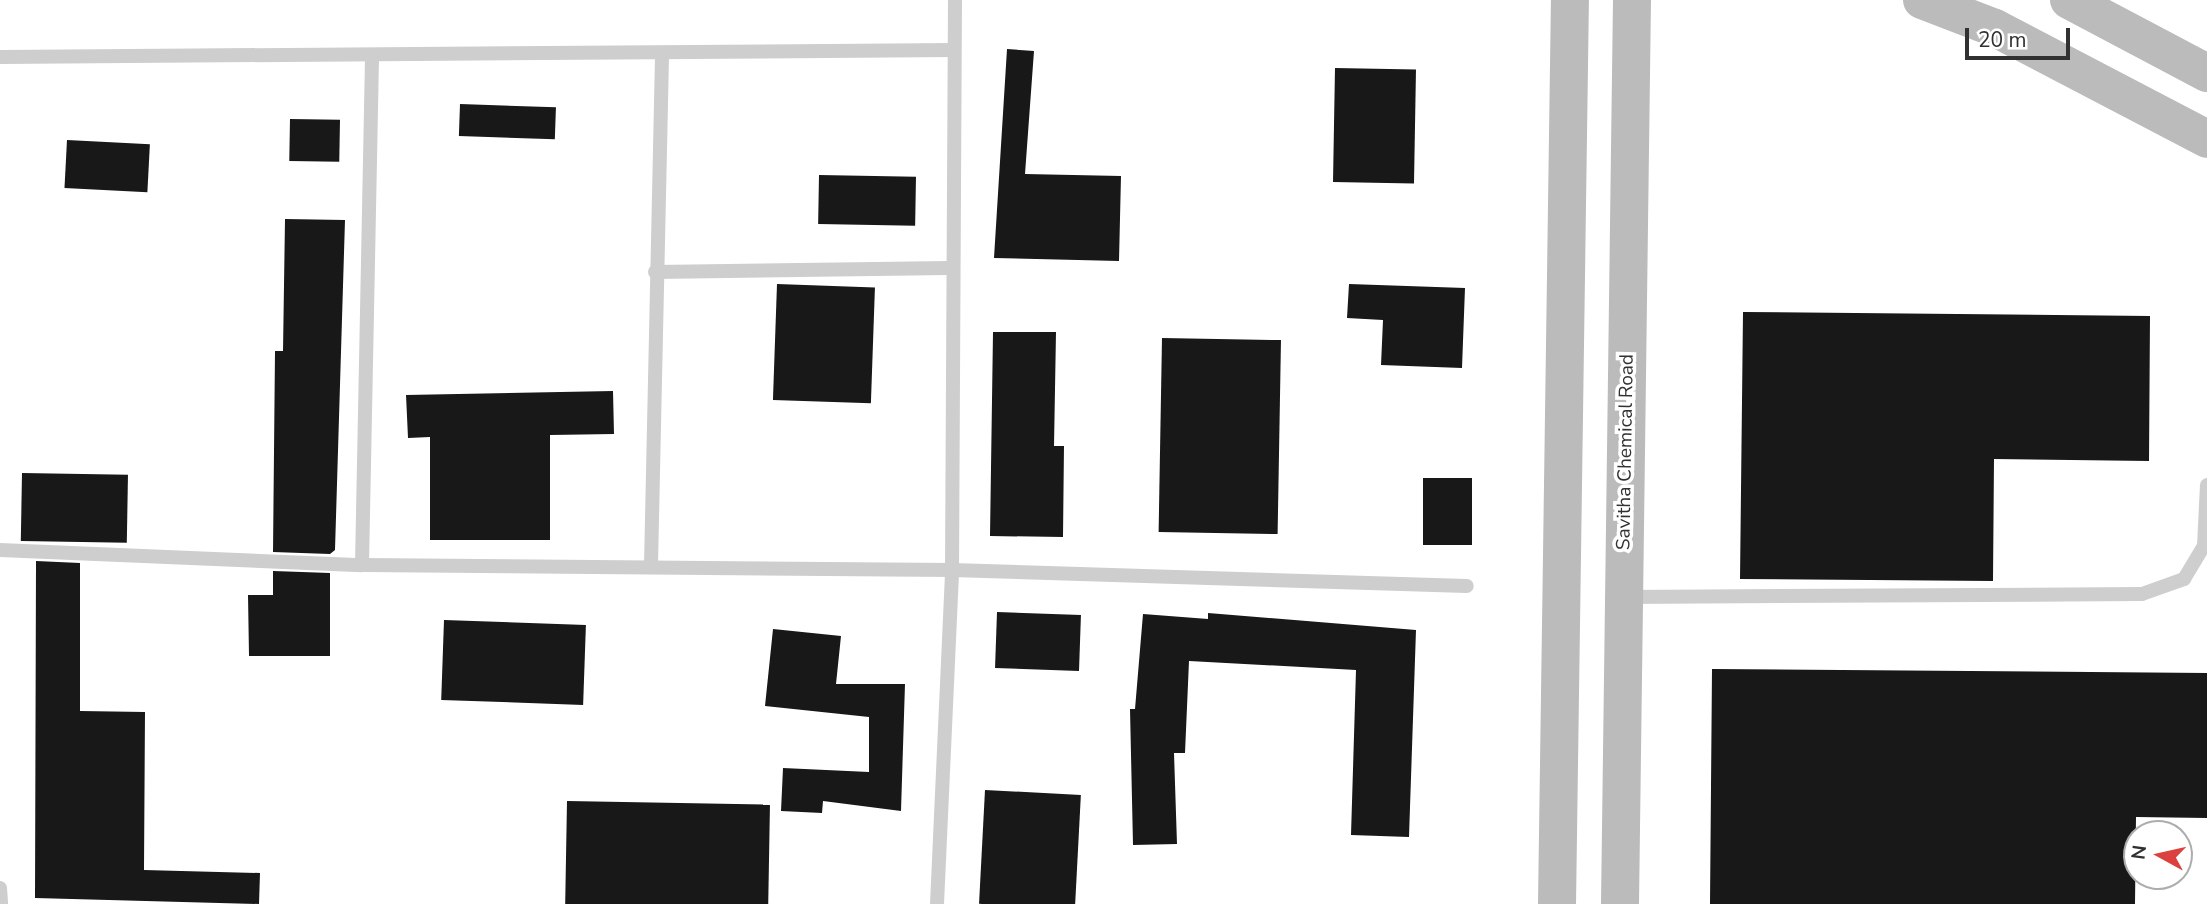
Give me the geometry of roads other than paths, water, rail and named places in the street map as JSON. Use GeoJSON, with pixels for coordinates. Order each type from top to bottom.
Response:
{"type":"FeatureCollection","features":[{"type":"Feature","properties":{"kind":"main road"},"geometry":{"type":"LineString","coordinates":[[1558,904],[1570,0]]}},
{"type":"Feature","properties":{"kind":"main road","name":"Savitha Chemical Road"},"geometry":{"type":"LineString","coordinates":[[1620,904],[1632,0]]}},
{"type":"Feature","properties":{"kind":"main road"},"geometry":{"type":"LineString","coordinates":[[1922,0],[1995,28],[2207,139]]}},
{"type":"Feature","properties":{"kind":"main road"},"geometry":{"type":"LineString","coordinates":[[2069,0],[2207,73]]}},
{"type":"Feature","properties":{"kind":"lane"},"geometry":{"type":"LineString","coordinates":[[937,904],[952,570],[949,268],[956,0]]}},
{"type":"Feature","properties":{"kind":"lane"},"geometry":{"type":"LineString","coordinates":[[0,58],[662,56],[954,50]]}},
{"type":"Feature","properties":{"kind":"lane"},"geometry":{"type":"LineString","coordinates":[[651,565],[662,56]]}},
{"type":"Feature","properties":{"kind":"lane"},"geometry":{"type":"LineString","coordinates":[[362,565],[372,57]]}},
{"type":"Feature","properties":{"kind":"lane"},"geometry":{"type":"LineString","coordinates":[[656,272],[949,268]]}},
{"type":"Feature","properties":{"kind":"lane"},"geometry":{"type":"LineString","coordinates":[[1624,597],[2142,594],[2184,579],[2204,546],[2207,485]]}},
{"type":"Feature","properties":{"kind":"lane"},"geometry":{"type":"LineString","coordinates":[[0,550],[362,565],[651,565],[952,570],[1467,586]]}},
{"type":"Feature","properties":{"kind":"lane"},"geometry":{"type":"LineString","coordinates":[[0,888],[1,904]]}}]}
